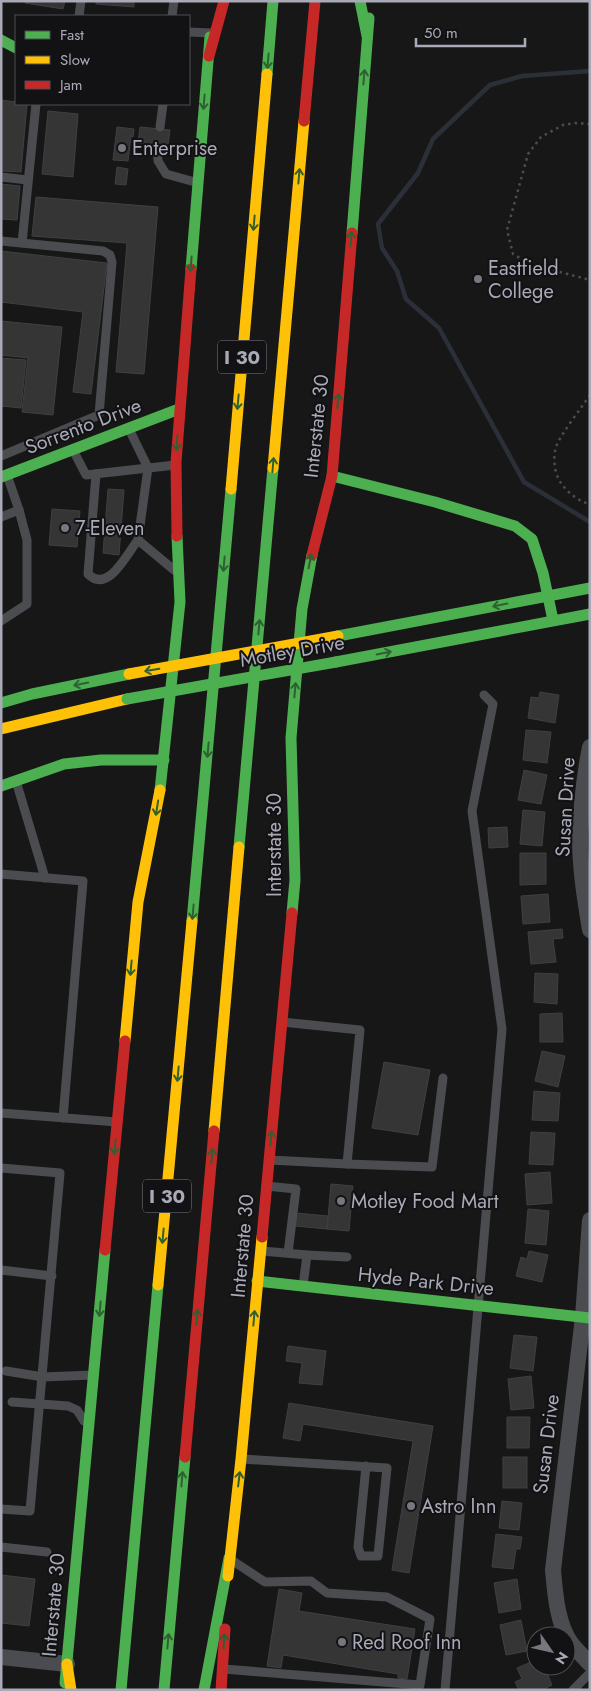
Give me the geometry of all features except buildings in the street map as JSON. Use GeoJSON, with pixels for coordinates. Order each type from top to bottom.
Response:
{"type":"FeatureCollection","features":[{"type":"Feature","properties":{"kind":"main road","name":"Interstate 30"},"geometry":{"type":"LineString","coordinates":[[65,1690],[138,902],[156,815],[164,760],[180,602],[176,465],[179,410],[197,183],[201,78],[209,56],[214,1]]}},
{"type":"Feature","properties":{"kind":"main road"},"geometry":{"type":"LineString","coordinates":[[209,56],[224,1]]}},
{"type":"Feature","properties":{"kind":"main road","name":"I 30"},"geometry":{"type":"LineString","coordinates":[[121,1690],[212,702],[273,1]]}},
{"type":"Feature","properties":{"kind":"main road","name":"I 30"},"geometry":{"type":"LineString","coordinates":[[164,1690],[315,1]]}},
{"type":"Feature","properties":{"kind":"main road"},"geometry":{"type":"LineString","coordinates":[[360,1],[367,36]]}},
{"type":"Feature","properties":{"kind":"main road","name":"Interstate 30"},"geometry":{"type":"LineString","coordinates":[[221,1690],[229,1558],[241,1459],[295,880],[291,738],[302,609],[312,552],[332,476],[371,1]]}},
{"type":"Feature","properties":{"kind":"main road"},"geometry":{"type":"LineString","coordinates":[[1,40],[15,47]]}},
{"type":"Feature","properties":{"kind":"main road","name":"Sorrento Drive"},"geometry":{"type":"LineString","coordinates":[[6,466],[73,450],[104,426],[128,429],[179,410]]}},
{"type":"Feature","properties":{"kind":"main road"},"geometry":{"type":"LineString","coordinates":[[332,476],[435,502],[515,526],[532,539],[553,620]]}},
{"type":"Feature","properties":{"kind":"main road","name":"Motley Drive"},"geometry":{"type":"LineString","coordinates":[[1,702],[129,674],[590,588]]}},
{"type":"Feature","properties":{"kind":"main road","name":"Motley Drive"},"geometry":{"type":"LineString","coordinates":[[1,729],[127,699],[590,614]]}},
{"type":"Feature","properties":{"kind":"main road"},"geometry":{"type":"LineString","coordinates":[[1,786],[62,764],[96,760],[135,762],[164,760]]}},
{"type":"Feature","properties":{"kind":"main road","name":"Hyde Park Drive"},"geometry":{"type":"LineString","coordinates":[[257,1281],[586,1317]]}},
{"type":"Feature","properties":{"kind":"main road"},"geometry":{"type":"LineString","coordinates":[[204,1690],[229,1558]]}},
{"type":"Feature","properties":{"kind":"main road"},"geometry":{"type":"LineString","coordinates":[[67,1664],[71,1690]]}},
{"type":"Feature","properties":{"kind":"street","name":"Susan Drive"},"geometry":{"type":"LineString","coordinates":[[590,747],[585,772],[580,839],[590,930]]}},
{"type":"Feature","properties":{"kind":"street","name":"Susan Drive"},"geometry":{"type":"LineString","coordinates":[[590,1220],[586,1317],[553,1570],[556,1601],[565,1633],[571,1643],[590,1664]]}},
{"type":"Feature","properties":{"kind":"street"},"geometry":{"type":"LineString","coordinates":[[1,1658],[67,1664]]}},
{"type":"Feature","properties":{"kind":"lane"},"geometry":{"type":"LineString","coordinates":[[79,15],[81,1]]}},
{"type":"Feature","properties":{"kind":"lane"},"geometry":{"type":"LineString","coordinates":[[172,15],[174,1]]}},
{"type":"Feature","properties":{"kind":"lane"},"geometry":{"type":"LineString","coordinates":[[190,32],[211,33]]}},
{"type":"Feature","properties":{"kind":"lane"},"geometry":{"type":"LineString","coordinates":[[22,243],[36,105]]}},
{"type":"Feature","properties":{"kind":"lane"},"geometry":{"type":"LineString","coordinates":[[160,127],[163,105]]}},
{"type":"Feature","properties":{"kind":"lane"},"geometry":{"type":"LineString","coordinates":[[157,147],[158,161],[166,174],[197,183]]}},
{"type":"Feature","properties":{"kind":"lane"},"geometry":{"type":"LineString","coordinates":[[1,177],[28,180]]}},
{"type":"Feature","properties":{"kind":"lane"},"geometry":{"type":"LineString","coordinates":[[1,241],[104,251],[110,255],[112,262],[104,426],[6,466],[28,540],[27,604],[1,621]]}},
{"type":"Feature","properties":{"kind":"lane"},"geometry":{"type":"LineString","coordinates":[[96,474],[88,574],[93,579],[99,581],[112,575],[138,540],[148,468],[128,429]]}},
{"type":"Feature","properties":{"kind":"lane"},"geometry":{"type":"LineString","coordinates":[[73,450],[86,475],[176,465]]}},
{"type":"Feature","properties":{"kind":"lane"},"geometry":{"type":"LineString","coordinates":[[1,517],[19,510]]}},
{"type":"Feature","properties":{"kind":"lane"},"geometry":{"type":"LineString","coordinates":[[138,540],[178,574]]}},
{"type":"Feature","properties":{"kind":"lane"},"geometry":{"type":"LineString","coordinates":[[445,1690],[502,1029],[472,811],[493,704],[484,695]]}},
{"type":"Feature","properties":{"kind":"lane"},"geometry":{"type":"LineString","coordinates":[[16,781],[45,878]]}},
{"type":"Feature","properties":{"kind":"lane"},"geometry":{"type":"LineString","coordinates":[[1,874],[83,881],[63,1118]]}},
{"type":"Feature","properties":{"kind":"lane"},"geometry":{"type":"LineString","coordinates":[[282,1022],[360,1030],[348,1164]]}},
{"type":"Feature","properties":{"kind":"lane"},"geometry":{"type":"LineString","coordinates":[[269,1160],[432,1167],[443,1078]]}},
{"type":"Feature","properties":{"kind":"lane"},"geometry":{"type":"LineString","coordinates":[[1,1113],[117,1122]]}},
{"type":"Feature","properties":{"kind":"lane"},"geometry":{"type":"LineString","coordinates":[[1,1168],[60,1173],[30,1511],[1,1510]]}},
{"type":"Feature","properties":{"kind":"lane"},"geometry":{"type":"LineString","coordinates":[[266,1186],[296,1189],[288,1253]]}},
{"type":"Feature","properties":{"kind":"lane"},"geometry":{"type":"LineString","coordinates":[[260,1251],[347,1257]]}},
{"type":"Feature","properties":{"kind":"lane"},"geometry":{"type":"LineString","coordinates":[[303,1286],[307,1255]]}},
{"type":"Feature","properties":{"kind":"lane"},"geometry":{"type":"LineString","coordinates":[[1,1270],[52,1276]]}},
{"type":"Feature","properties":{"kind":"lane"},"geometry":{"type":"LineString","coordinates":[[6,1371],[43,1377],[94,1375]]}},
{"type":"Feature","properties":{"kind":"lane"},"geometry":{"type":"LineString","coordinates":[[12,1402],[68,1406],[77,1410],[88,1430]]}},
{"type":"Feature","properties":{"kind":"lane"},"geometry":{"type":"LineString","coordinates":[[241,1459],[366,1466],[387,1468],[378,1556],[361,1556],[358,1547],[366,1466]]}},
{"type":"Feature","properties":{"kind":"lane"},"geometry":{"type":"LineString","coordinates":[[1,1547],[47,1552]]}},
{"type":"Feature","properties":{"kind":"lane"},"geometry":{"type":"LineString","coordinates":[[223,1669],[420,1685],[430,1619],[387,1597],[327,1593],[311,1581],[265,1582],[229,1558]]}},
{"type":"Feature","properties":{"kind":"lane"},"geometry":{"type":"LineString","coordinates":[[573,1690],[590,1673]]}},
{"type":"Feature","properties":{"kind":"path"},"geometry":{"type":"LineString","coordinates":[[590,124],[575,123],[563,125],[542,137],[528,154],[507,230],[513,254],[524,261],[590,280]]}},
{"type":"Feature","properties":{"kind":"path"},"geometry":{"type":"LineString","coordinates":[[590,395],[556,446],[555,460],[559,481],[566,490],[578,499],[590,504]]}},
{"type":"Feature","properties":{"kind":"waterway"},"geometry":{"type":"LineString","coordinates":[[590,71],[522,76],[490,85],[433,139],[418,173],[378,224],[382,248],[397,271],[406,299],[439,328],[524,482],[590,522]]}},
{"type":"Feature","properties":{"kind":"traffic: fast"},"geometry":{"type":"LineString","coordinates":[[267,74],[273,1]]}},
{"type":"Feature","properties":{"kind":"traffic: fast"},"geometry":{"type":"LineString","coordinates":[[360,1],[367,36]]}},
{"type":"Feature","properties":{"kind":"traffic: fast"},"geometry":{"type":"LineString","coordinates":[[352,233],[369,18]]}},
{"type":"Feature","properties":{"kind":"traffic: fast"},"geometry":{"type":"LineString","coordinates":[[191,269],[210,37]]}},
{"type":"Feature","properties":{"kind":"traffic: fast"},"geometry":{"type":"LineString","coordinates":[[1,40],[15,47]]}},
{"type":"Feature","properties":{"kind":"traffic: fast"},"geometry":{"type":"LineString","coordinates":[[1,477],[179,409]]}},
{"type":"Feature","properties":{"kind":"traffic: fast"},"geometry":{"type":"LineString","coordinates":[[239,847],[273,468]]}},
{"type":"Feature","properties":{"kind":"traffic: fast"},"geometry":{"type":"LineString","coordinates":[[332,476],[435,502],[515,526],[532,539],[543,573],[553,620]]}},
{"type":"Feature","properties":{"kind":"traffic: fast"},"geometry":{"type":"LineString","coordinates":[[192,921],[231,489]]}},
{"type":"Feature","properties":{"kind":"traffic: fast"},"geometry":{"type":"LineString","coordinates":[[160,790],[180,602],[177,536]]}},
{"type":"Feature","properties":{"kind":"traffic: fast"},"geometry":{"type":"LineString","coordinates":[[292,913],[295,880],[291,738],[302,609],[312,555]]}},
{"type":"Feature","properties":{"kind":"traffic: fast"},"geometry":{"type":"LineString","coordinates":[[338,636],[590,588]]}},
{"type":"Feature","properties":{"kind":"traffic: fast"},"geometry":{"type":"LineString","coordinates":[[336,662],[590,614]]}},
{"type":"Feature","properties":{"kind":"traffic: fast"},"geometry":{"type":"LineString","coordinates":[[127,699],[336,662]]}},
{"type":"Feature","properties":{"kind":"traffic: fast"},"geometry":{"type":"LineString","coordinates":[[1,703],[32,694],[129,674]]}},
{"type":"Feature","properties":{"kind":"traffic: fast"},"geometry":{"type":"LineString","coordinates":[[1,786],[64,764],[101,760],[164,760]]}},
{"type":"Feature","properties":{"kind":"traffic: fast"},"geometry":{"type":"LineString","coordinates":[[65,1683],[105,1250]]}},
{"type":"Feature","properties":{"kind":"traffic: fast"},"geometry":{"type":"LineString","coordinates":[[257,1281],[590,1318]]}},
{"type":"Feature","properties":{"kind":"traffic: fast"},"geometry":{"type":"LineString","coordinates":[[121,1690],[158,1285]]}},
{"type":"Feature","properties":{"kind":"traffic: fast"},"geometry":{"type":"LineString","coordinates":[[164,1690],[185,1457]]}},
{"type":"Feature","properties":{"kind":"traffic: fast"},"geometry":{"type":"LineString","coordinates":[[204,1690],[229,1558]]}},
{"type":"Feature","properties":{"kind":"traffic: slow"},"geometry":{"type":"LineString","coordinates":[[231,489],[267,74]]}},
{"type":"Feature","properties":{"kind":"traffic: slow"},"geometry":{"type":"LineString","coordinates":[[273,468],[304,121]]}},
{"type":"Feature","properties":{"kind":"traffic: slow"},"geometry":{"type":"LineString","coordinates":[[129,674],[338,636]]}},
{"type":"Feature","properties":{"kind":"traffic: slow"},"geometry":{"type":"LineString","coordinates":[[1,729],[127,699]]}},
{"type":"Feature","properties":{"kind":"traffic: slow"},"geometry":{"type":"LineString","coordinates":[[125,1041],[138,902],[160,790]]}},
{"type":"Feature","properties":{"kind":"traffic: slow"},"geometry":{"type":"LineString","coordinates":[[214,1131],[239,847]]}},
{"type":"Feature","properties":{"kind":"traffic: slow"},"geometry":{"type":"LineString","coordinates":[[158,1285],[192,921]]}},
{"type":"Feature","properties":{"kind":"traffic: slow"},"geometry":{"type":"LineString","coordinates":[[228,1576],[262,1237]]}},
{"type":"Feature","properties":{"kind":"traffic: slow"},"geometry":{"type":"LineString","coordinates":[[67,1664],[71,1690]]}},
{"type":"Feature","properties":{"kind":"traffic: jam"},"geometry":{"type":"LineString","coordinates":[[209,56],[224,1]]}},
{"type":"Feature","properties":{"kind":"traffic: jam"},"geometry":{"type":"LineString","coordinates":[[304,121],[315,1]]}},
{"type":"Feature","properties":{"kind":"traffic: jam"},"geometry":{"type":"LineString","coordinates":[[312,555],[332,476],[352,233]]}},
{"type":"Feature","properties":{"kind":"traffic: jam"},"geometry":{"type":"LineString","coordinates":[[177,536],[176,462],[191,269]]}},
{"type":"Feature","properties":{"kind":"traffic: jam"},"geometry":{"type":"LineString","coordinates":[[262,1237],[292,913]]}},
{"type":"Feature","properties":{"kind":"traffic: jam"},"geometry":{"type":"LineString","coordinates":[[105,1250],[125,1041]]}},
{"type":"Feature","properties":{"kind":"traffic: jam"},"geometry":{"type":"LineString","coordinates":[[185,1457],[214,1131]]}},
{"type":"Feature","properties":{"kind":"traffic: jam"},"geometry":{"type":"LineString","coordinates":[[221,1690],[225,1629]]}},
{"type":"Feature","properties":{"kind":"place","name":"Enterprise"},"geometry":{"type":"Point","coordinates":[122,148]}},
{"type":"Feature","properties":{"kind":"place","name":"Eastfield College"},"geometry":{"type":"Point","coordinates":[478,279]}},
{"type":"Feature","properties":{"kind":"place","name":"7-Eleven"},"geometry":{"type":"Point","coordinates":[65,528]}},
{"type":"Feature","properties":{"kind":"place","name":"Motley Food Mart"},"geometry":{"type":"Point","coordinates":[341,1201]}},
{"type":"Feature","properties":{"kind":"place","name":"Astro Inn"},"geometry":{"type":"Point","coordinates":[411,1506]}},
{"type":"Feature","properties":{"kind":"place","name":"Red Roof Inn"},"geometry":{"type":"Point","coordinates":[342,1642]}}]}
